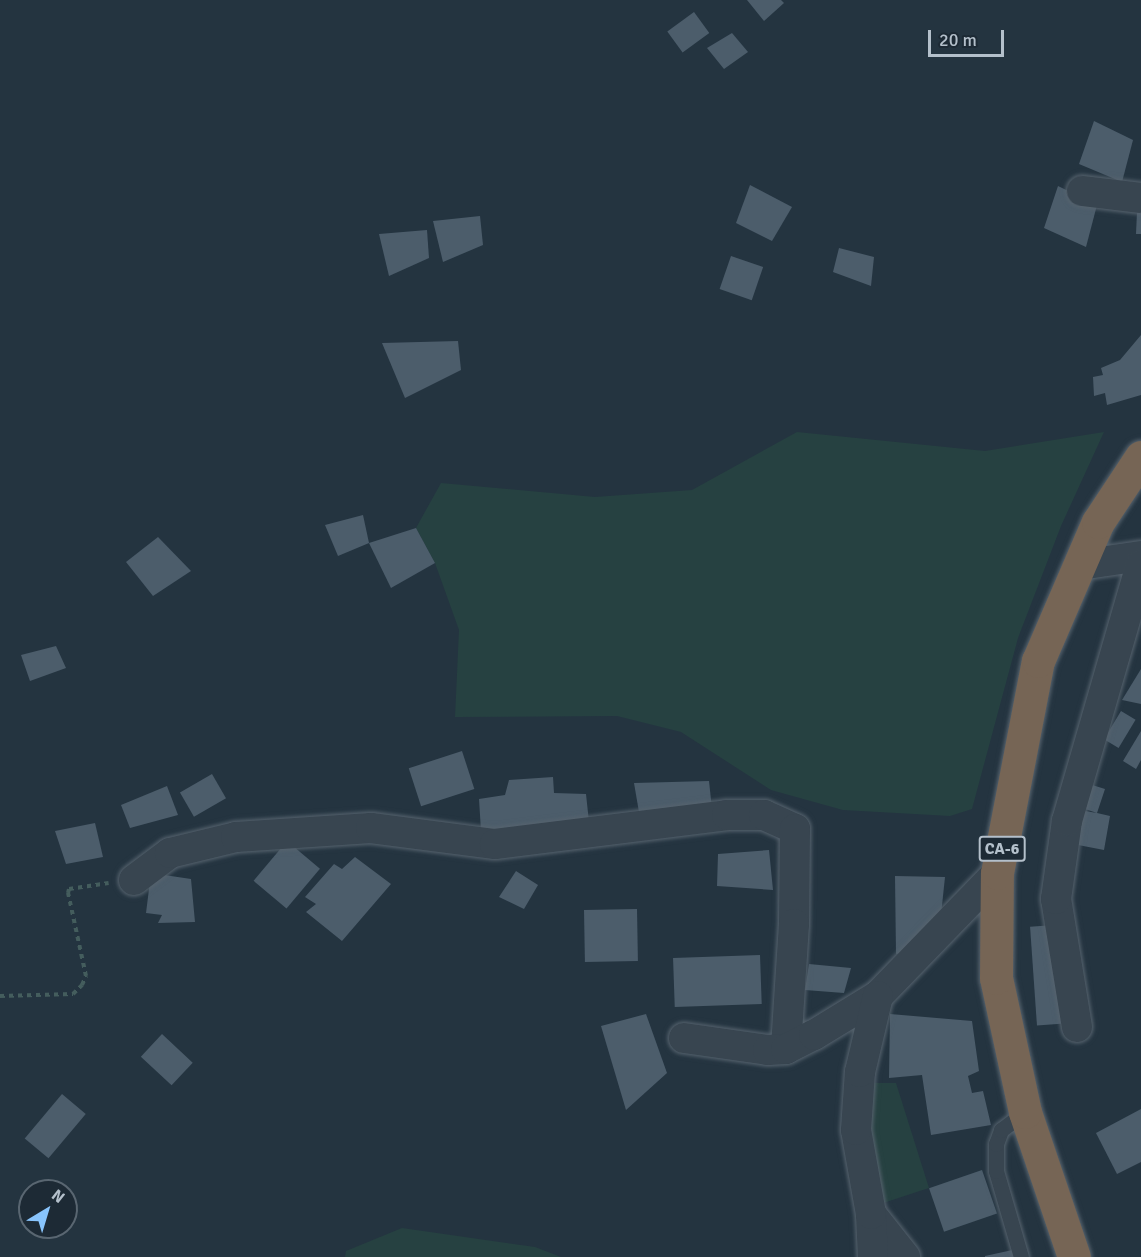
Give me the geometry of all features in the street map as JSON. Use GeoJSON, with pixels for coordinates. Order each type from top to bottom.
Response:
{"type":"FeatureCollection","features":[{"type":"Feature","properties":{"kind":"highway","name":"CA-6"},"geometry":{"type":"LineString","coordinates":[[1074,1257],[1025,1112],[996,978],[998,873],[1038,661],[1098,522],[1141,457]]}},
{"type":"Feature","properties":{"kind":"street"},"geometry":{"type":"LineString","coordinates":[[1082,191],[1141,198]]}},
{"type":"Feature","properties":{"kind":"street"},"geometry":{"type":"LineString","coordinates":[[1080,565],[1141,556]]}},
{"type":"Feature","properties":{"kind":"street"},"geometry":{"type":"LineString","coordinates":[[1077,1027],[1056,899],[1067,821],[1141,564]]}},
{"type":"Feature","properties":{"kind":"street"},"geometry":{"type":"LineString","coordinates":[[134,880],[170,853],[236,837],[371,828],[495,844],[727,815],[764,814],[795,829],[795,924],[786,1049]]}},
{"type":"Feature","properties":{"kind":"street"},"geometry":{"type":"LineString","coordinates":[[684,1038],[757,1049],[786,1049],[878,996],[998,873]]}},
{"type":"Feature","properties":{"kind":"street"},"geometry":{"type":"LineString","coordinates":[[873,1257],[871,1214],[856,1130],[860,1072],[878,996]]}},
{"type":"Feature","properties":{"kind":"street"},"geometry":{"type":"LineString","coordinates":[[871,1214],[905,1257]]}},
{"type":"Feature","properties":{"kind":"lane"},"geometry":{"type":"LineString","coordinates":[[1021,1257],[996,1171],[996,1144],[1001,1130],[1025,1112]]}},
{"type":"Feature","properties":{"kind":"path"},"geometry":{"type":"LineString","coordinates":[[0,996],[73,994],[86,976],[69,889],[134,880]]}},
{"type":"Feature","properties":{"kind":"green space"},"geometry":{"type":"Polygon","coordinates":[[[797,432],[985,451],[1104,432],[1061,526],[1018,638],[972,809],[950,816],[843,810],[771,790],[681,732],[617,716],[455,717],[459,630],[435,563],[416,528],[441,483],[595,497],[692,490],[797,432]]]}},
{"type":"Feature","properties":{"kind":"green space"},"geometry":{"type":"Polygon","coordinates":[[[873,1083],[896,1083],[929,1188],[877,1205],[860,1127],[873,1083]]]}},
{"type":"Feature","properties":{"kind":"green space"},"geometry":{"type":"Polygon","coordinates":[[[402,1228],[535,1247],[561,1257],[345,1257],[346,1251],[402,1228]]]}},
{"type":"Feature","properties":{"kind":"building"},"geometry":{"type":"Polygon","coordinates":[[[747,0],[781,0],[784,3],[764,21],[747,0]]]}},
{"type":"Feature","properties":{"kind":"building"},"geometry":{"type":"Polygon","coordinates":[[[694,12],[709,33],[683,52],[667,31],[694,12]]]}},
{"type":"Feature","properties":{"kind":"building"},"geometry":{"type":"Polygon","coordinates":[[[732,33],[748,52],[724,69],[707,48],[732,33]]]}},
{"type":"Feature","properties":{"kind":"building"},"geometry":{"type":"Polygon","coordinates":[[[1094,121],[1133,140],[1122,182],[1079,164],[1094,121]]]}},
{"type":"Feature","properties":{"kind":"building"},"geometry":{"type":"Polygon","coordinates":[[[750,185],[792,207],[772,241],[736,223],[750,185]]]}},
{"type":"Feature","properties":{"kind":"building"},"geometry":{"type":"Polygon","coordinates":[[[1058,186],[1097,205],[1086,247],[1044,228],[1058,186]]]}},
{"type":"Feature","properties":{"kind":"building"},"geometry":{"type":"Polygon","coordinates":[[[1137,212],[1141,212],[1141,234],[1136,234],[1137,212]]]}},
{"type":"Feature","properties":{"kind":"building"},"geometry":{"type":"Polygon","coordinates":[[[480,216],[483,245],[443,262],[433,221],[480,216]]]}},
{"type":"Feature","properties":{"kind":"building"},"geometry":{"type":"Polygon","coordinates":[[[427,230],[429,258],[389,276],[379,234],[427,230]]]}},
{"type":"Feature","properties":{"kind":"building"},"geometry":{"type":"Polygon","coordinates":[[[839,248],[874,257],[871,286],[833,272],[839,248]]]}},
{"type":"Feature","properties":{"kind":"building"},"geometry":{"type":"Polygon","coordinates":[[[731,256],[763,267],[752,300],[720,289],[731,256]]]}},
{"type":"Feature","properties":{"kind":"building"},"geometry":{"type":"Polygon","coordinates":[[[1141,335],[1141,395],[1107,405],[1105,393],[1094,396],[1093,377],[1103,375],[1101,368],[1120,360],[1141,335]]]}},
{"type":"Feature","properties":{"kind":"building"},"geometry":{"type":"Polygon","coordinates":[[[458,341],[461,370],[405,398],[382,343],[458,341]]]}},
{"type":"Feature","properties":{"kind":"building"},"geometry":{"type":"Polygon","coordinates":[[[363,515],[369,543],[338,556],[325,525],[363,515]]]}},
{"type":"Feature","properties":{"kind":"building"},"geometry":{"type":"Polygon","coordinates":[[[416,528],[435,563],[391,588],[369,543],[416,528]]]}},
{"type":"Feature","properties":{"kind":"building"},"geometry":{"type":"Polygon","coordinates":[[[158,537],[191,571],[153,596],[126,562],[158,537]]]}},
{"type":"Feature","properties":{"kind":"building"},"geometry":{"type":"Polygon","coordinates":[[[56,646],[66,668],[30,681],[21,655],[56,646]]]}},
{"type":"Feature","properties":{"kind":"building"},"geometry":{"type":"Polygon","coordinates":[[[1141,669],[1141,704],[1122,700],[1141,669]]]}},
{"type":"Feature","properties":{"kind":"building"},"geometry":{"type":"Polygon","coordinates":[[[1121,711],[1136,720],[1119,748],[1104,739],[1121,711]]]}},
{"type":"Feature","properties":{"kind":"building"},"geometry":{"type":"Polygon","coordinates":[[[1141,731],[1141,760],[1136,769],[1123,761],[1141,731]]]}},
{"type":"Feature","properties":{"kind":"building"},"geometry":{"type":"Polygon","coordinates":[[[462,751],[474,789],[421,806],[409,768],[462,751]]]}},
{"type":"Feature","properties":{"kind":"building"},"geometry":{"type":"Polygon","coordinates":[[[212,774],[226,798],[194,817],[180,792],[212,774]]]}},
{"type":"Feature","properties":{"kind":"building"},"geometry":{"type":"Polygon","coordinates":[[[553,777],[554,793],[586,794],[589,822],[481,831],[479,799],[505,795],[509,780],[553,777]]]}},
{"type":"Feature","properties":{"kind":"building"},"geometry":{"type":"Polygon","coordinates":[[[709,781],[712,809],[640,818],[634,783],[709,781]]]}},
{"type":"Feature","properties":{"kind":"building"},"geometry":{"type":"Polygon","coordinates":[[[1086,783],[1105,789],[1097,813],[1079,807],[1086,783]]]}},
{"type":"Feature","properties":{"kind":"building"},"geometry":{"type":"Polygon","coordinates":[[[167,786],[178,815],[130,828],[121,805],[167,786]]]}},
{"type":"Feature","properties":{"kind":"building"},"geometry":{"type":"Polygon","coordinates":[[[1079,810],[1110,816],[1104,850],[1073,844],[1079,810]]]}},
{"type":"Feature","properties":{"kind":"building"},"geometry":{"type":"Polygon","coordinates":[[[95,823],[103,857],[66,864],[55,831],[95,823]]]}},
{"type":"Feature","properties":{"kind":"building"},"geometry":{"type":"Polygon","coordinates":[[[287,841],[320,869],[287,908],[254,881],[287,841]]]}},
{"type":"Feature","properties":{"kind":"building"},"geometry":{"type":"Polygon","coordinates":[[[769,850],[773,890],[717,886],[718,854],[769,850]]]}},
{"type":"Feature","properties":{"kind":"building"},"geometry":{"type":"Polygon","coordinates":[[[355,857],[391,884],[342,941],[306,912],[316,904],[305,897],[334,864],[342,869],[355,857]]]}},
{"type":"Feature","properties":{"kind":"building"},"geometry":{"type":"Polygon","coordinates":[[[516,871],[538,885],[524,909],[499,897],[516,871]]]}},
{"type":"Feature","properties":{"kind":"building"},"geometry":{"type":"Polygon","coordinates":[[[151,873],[191,879],[195,922],[158,923],[162,915],[146,913],[151,873]]]}},
{"type":"Feature","properties":{"kind":"building"},"geometry":{"type":"Polygon","coordinates":[[[895,876],[945,877],[941,915],[910,952],[896,954],[895,876]]]}},
{"type":"Feature","properties":{"kind":"building"},"geometry":{"type":"Polygon","coordinates":[[[637,909],[638,961],[585,962],[584,910],[637,909]]]}},
{"type":"Feature","properties":{"kind":"building"},"geometry":{"type":"Polygon","coordinates":[[[1054,925],[1061,1024],[1037,1025],[1030,927],[1054,925]]]}},
{"type":"Feature","properties":{"kind":"building"},"geometry":{"type":"Polygon","coordinates":[[[760,955],[762,1004],[675,1007],[673,958],[760,955]]]}},
{"type":"Feature","properties":{"kind":"building"},"geometry":{"type":"Polygon","coordinates":[[[809,964],[851,968],[844,993],[805,990],[809,964]]]}},
{"type":"Feature","properties":{"kind":"building"},"geometry":{"type":"Polygon","coordinates":[[[646,1014],[667,1073],[626,1110],[601,1026],[646,1014]]]}},
{"type":"Feature","properties":{"kind":"building"},"geometry":{"type":"Polygon","coordinates":[[[890,1014],[972,1021],[979,1071],[968,1076],[972,1093],[983,1091],[991,1125],[931,1135],[922,1075],[889,1078],[890,1014]]]}},
{"type":"Feature","properties":{"kind":"building"},"geometry":{"type":"Polygon","coordinates":[[[162,1034],[193,1063],[172,1085],[141,1057],[162,1034]]]}},
{"type":"Feature","properties":{"kind":"building"},"geometry":{"type":"Polygon","coordinates":[[[62,1094],[86,1114],[48,1158],[25,1138],[62,1094]]]}},
{"type":"Feature","properties":{"kind":"building"},"geometry":{"type":"Polygon","coordinates":[[[1141,1109],[1141,1162],[1117,1174],[1096,1133],[1141,1109]]]}},
{"type":"Feature","properties":{"kind":"building"},"geometry":{"type":"Polygon","coordinates":[[[982,1170],[997,1213],[944,1232],[929,1188],[982,1170]]]}},
{"type":"Feature","properties":{"kind":"building"},"geometry":{"type":"Polygon","coordinates":[[[1017,1249],[1018,1257],[985,1257],[985,1256],[1017,1249]]]}}]}
